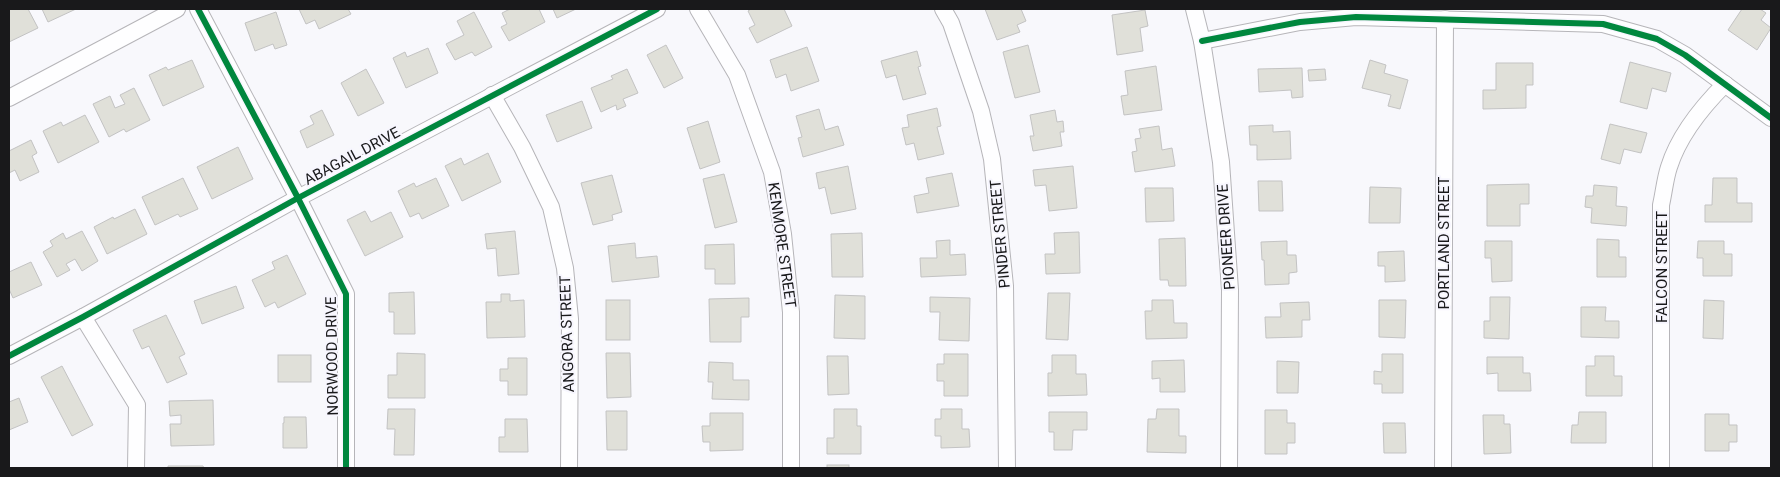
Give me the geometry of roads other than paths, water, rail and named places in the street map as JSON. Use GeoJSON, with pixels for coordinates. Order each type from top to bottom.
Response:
{"type":"FeatureCollection","features":[{"type":"Feature","properties":{"kind":"street"},"geometry":{"type":"LineString","coordinates":[[9,98],[176,9]]}},
{"type":"Feature","properties":{"kind":"street","name":"NORWOOD DRIVE"},"geometry":{"type":"LineString","coordinates":[[198,9],[298,198],[346,294],[346,468]]}},
{"type":"Feature","properties":{"kind":"street","name":"ABAGAIL DRIVE"},"geometry":{"type":"LineString","coordinates":[[9,356],[298,198],[657,9]]}},
{"type":"Feature","properties":{"kind":"street","name":"KENMORE STREET"},"geometry":{"type":"LineString","coordinates":[[698,9],[737,75],[772,172],[783,234],[791,312],[791,468]]}},
{"type":"Feature","properties":{"kind":"street","name":"PINDER STREET"},"geometry":{"type":"LineString","coordinates":[[943,9],[951,23],[981,111],[992,160],[1005,286],[1007,468]]}},
{"type":"Feature","properties":{"kind":"street","name":"PIONEER DRIVE"},"geometry":{"type":"LineString","coordinates":[[1194,9],[1202,41],[1221,162],[1230,280],[1229,468]]}},
{"type":"Feature","properties":{"kind":"street"},"geometry":{"type":"LineString","coordinates":[[1202,41],[1300,22],[1356,17],[1445,18],[1603,24],[1657,39],[1685,55],[1771,118]]}},
{"type":"Feature","properties":{"kind":"street","name":"PORTLAND STREET"},"geometry":{"type":"LineString","coordinates":[[1442,468],[1445,18]]}},
{"type":"Feature","properties":{"kind":"street","name":"FALCON STREET"},"geometry":{"type":"LineString","coordinates":[[1662,468],[1662,205],[1669,167],[1680,141],[1706,103],[1725,84]]}},
{"type":"Feature","properties":{"kind":"street","name":"ANGORA STREET"},"geometry":{"type":"LineString","coordinates":[[492,95],[522,147],[551,207],[566,268],[570,319],[569,468]]}},
{"type":"Feature","properties":{"kind":"street"},"geometry":{"type":"LineString","coordinates":[[83,317],[137,405],[136,468]]}}]}
